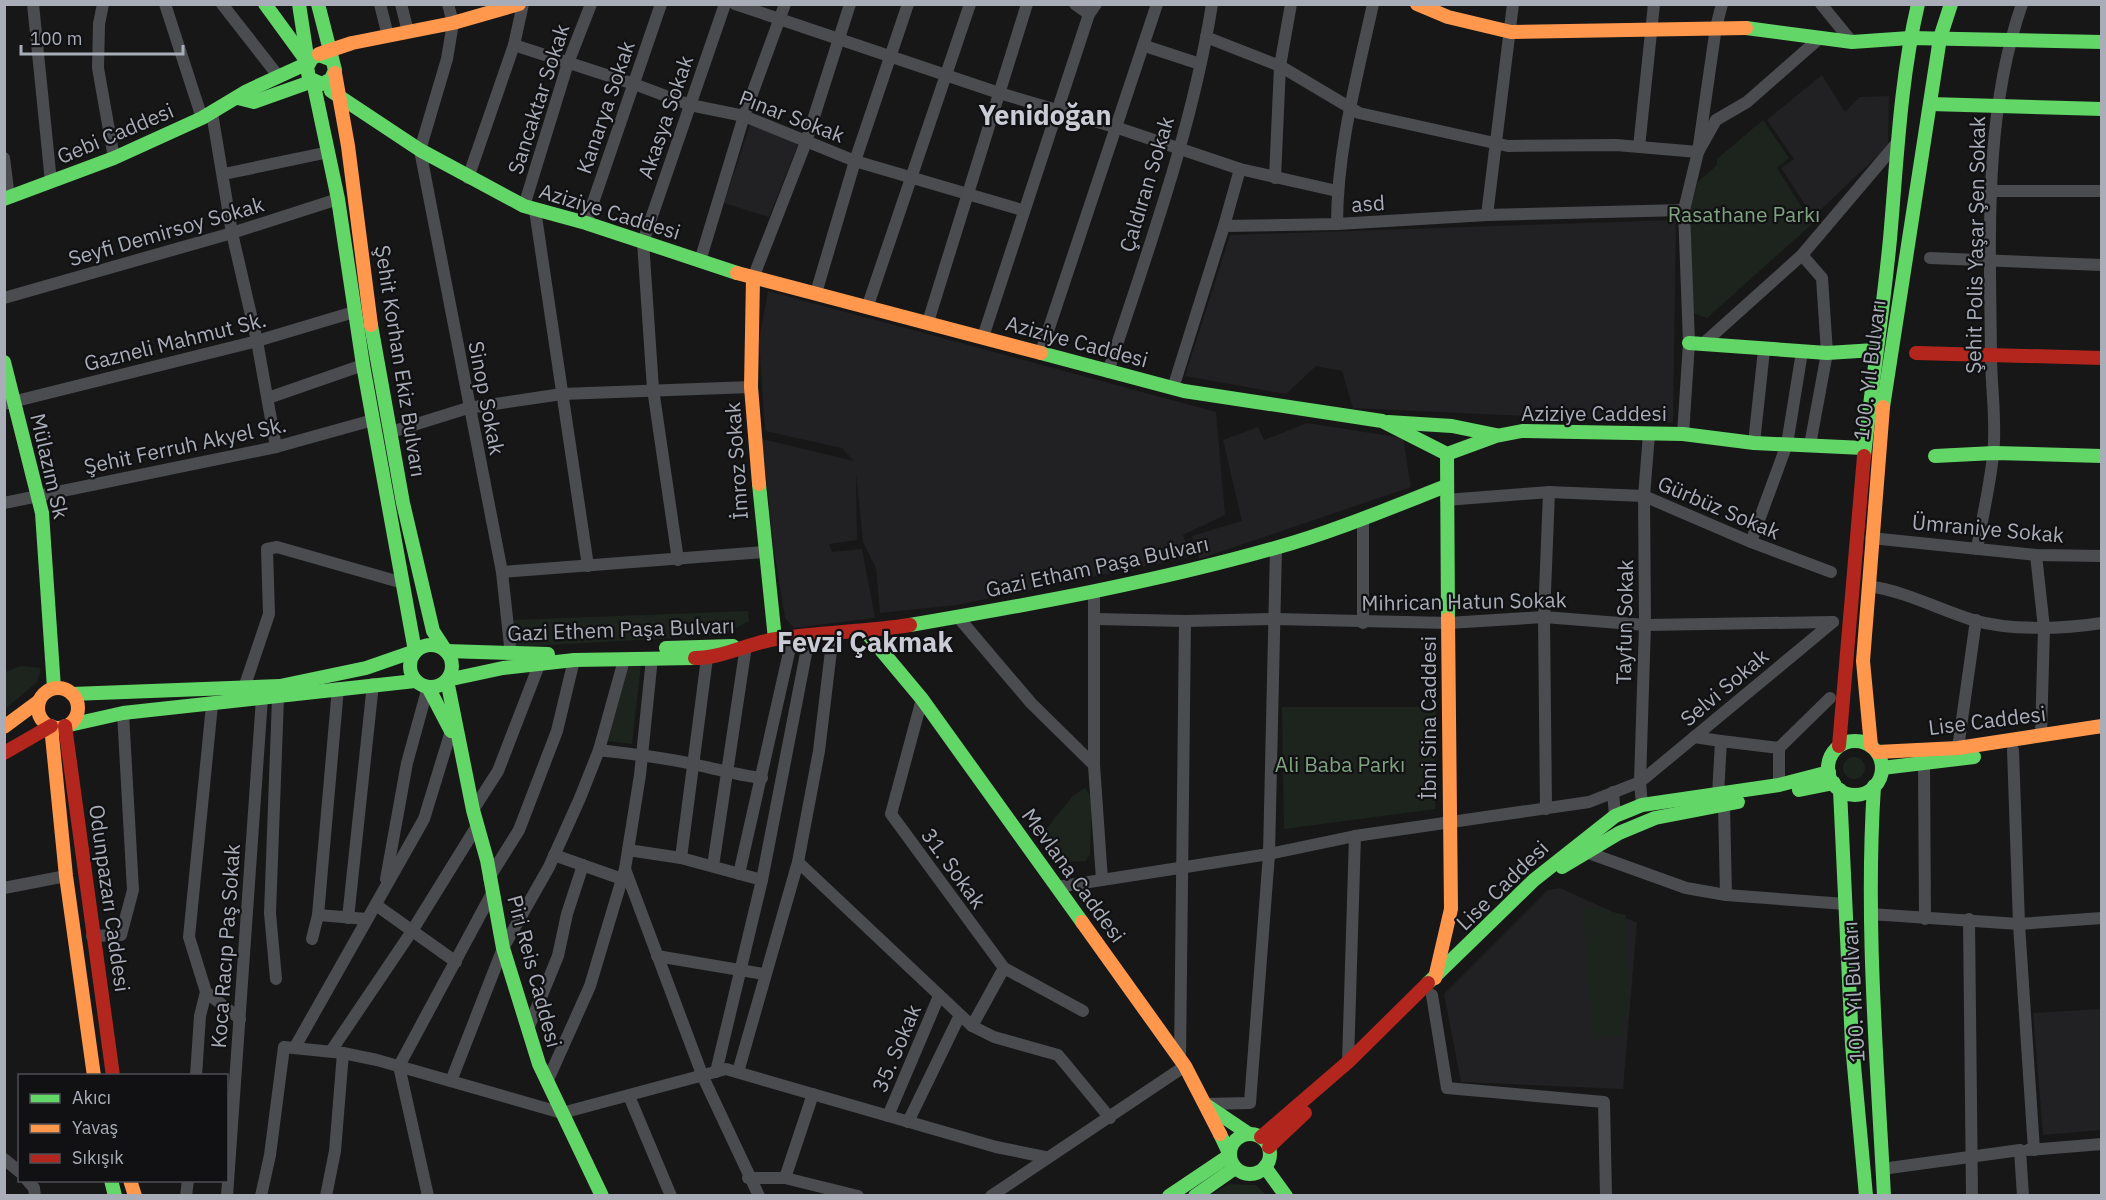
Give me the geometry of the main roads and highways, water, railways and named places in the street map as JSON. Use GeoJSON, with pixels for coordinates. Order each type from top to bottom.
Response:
{"type":"FeatureCollection","features":[{"type":"Feature","properties":{"kind":"main road"},"geometry":{"type":"LineString","coordinates":[[265,4],[326,61]]}},
{"type":"Feature","properties":{"kind":"main road","name":"Şehit Korhan Ekiz Bulvarı"},"geometry":{"type":"LineString","coordinates":[[299,4],[340,95],[366,296],[403,503],[433,631],[446,651]]}},
{"type":"Feature","properties":{"kind":"main road","name":"Şehit Korhan Ekiz Bulvarı"},"geometry":{"type":"LineString","coordinates":[[318,4],[326,61]]}},
{"type":"Feature","properties":{"kind":"main road","name":"Gebi Caddesi"},"geometry":{"type":"LineString","coordinates":[[7,198],[114,158],[207,116],[247,91],[326,61],[366,42],[453,23],[486,9],[521,4]]}},
{"type":"Feature","properties":{"kind":"main road"},"geometry":{"type":"LineString","coordinates":[[1417,4],[1448,17],[1511,32],[1716,27],[1762,29],[1852,42],[1910,38],[2102,42]]}},
{"type":"Feature","properties":{"kind":"main road","name":"100. Yıl Bulvarı"},"geometry":{"type":"LineString","coordinates":[[1839,746],[1864,448],[1890,239],[1896,144],[1910,38],[1918,4]]}},
{"type":"Feature","properties":{"kind":"main road","name":"100. Yıl Bulvarı"},"geometry":{"type":"LineString","coordinates":[[1874,749],[1863,661],[1871,538],[1890,350],[1940,38],[1951,4]]}},
{"type":"Feature","properties":{"kind":"main road","name":"Şehit Korhan Ekiz Bulvarı"},"geometry":{"type":"LineString","coordinates":[[326,61],[307,73],[315,82],[338,199],[363,365],[416,651]]}},
{"type":"Feature","properties":{"kind":"main road","name":"Gebi Caddesi"},"geometry":{"type":"LineString","coordinates":[[238,98],[254,102],[315,82],[330,81],[326,61]]}},
{"type":"Feature","properties":{"kind":"main road","name":"Aziziye Caddesi"},"geometry":{"type":"LineString","coordinates":[[315,82],[340,95],[420,150],[468,178],[530,208],[586,223],[753,279],[816,292],[867,308],[1041,352],[1107,372],[1173,388],[1382,421],[1447,454],[1496,436],[1522,431],[1683,434],[1754,442],[1864,448]]}},
{"type":"Feature","properties":{"kind":"main road"},"geometry":{"type":"LineString","coordinates":[[1930,104],[2102,109]]}},
{"type":"Feature","properties":{"kind":"main road","name":"İmroz Sokak"},"geometry":{"type":"LineString","coordinates":[[753,279],[751,387],[764,552],[776,639]]}},
{"type":"Feature","properties":{"kind":"main road"},"geometry":{"type":"LineString","coordinates":[[1689,343],[1827,353],[1875,350]]}},
{"type":"Feature","properties":{"kind":"main road"},"geometry":{"type":"LineString","coordinates":[[1916,353],[1991,357],[2102,358]]}},
{"type":"Feature","properties":{"kind":"main road","name":"Mülazım Sk"},"geometry":{"type":"LineString","coordinates":[[4,362],[9,403],[42,513],[54,688]]}},
{"type":"Feature","properties":{"kind":"main road"},"geometry":{"type":"LineString","coordinates":[[1382,421],[1452,426],[1496,436]]}},
{"type":"Feature","properties":{"kind":"main road"},"geometry":{"type":"LineString","coordinates":[[1935,456],[1994,453],[2102,456]]}},
{"type":"Feature","properties":{"kind":"main road","name":"İbni Sina Caddesi"},"geometry":{"type":"LineString","coordinates":[[1435,979],[1451,909],[1447,454]]}},
{"type":"Feature","properties":{"kind":"main road","name":"Gazi Etham Paşa Bulvarı"},"geometry":{"type":"LineString","coordinates":[[746,646],[776,639],[866,632],[1094,593],[1276,548],[1446,493]]}},
{"type":"Feature","properties":{"kind":"main road","name":"Mevlana Caddesi"},"geometry":{"type":"LineString","coordinates":[[866,632],[922,699],[1182,1063],[1205,1104],[1232,1161]]}},
{"type":"Feature","properties":{"kind":"main road"},"geometry":{"type":"LineString","coordinates":[[4,727],[54,688],[66,690],[72,694],[244,688],[291,684],[366,668],[434,645],[446,651],[452,662],[447,680],[435,687],[422,684],[373,684],[278,698],[123,713],[58,726],[39,713],[39,701]]}},
{"type":"Feature","properties":{"kind":"main road","name":"Gazi Ethem Paşa Bulvarı"},"geometry":{"type":"LineString","coordinates":[[446,651],[511,655],[605,653],[716,645],[746,646]]}},
{"type":"Feature","properties":{"kind":"main road","name":"Gazi Ethem Paşa Bulvarı"},"geometry":{"type":"LineString","coordinates":[[447,680],[503,668],[574,660],[707,658],[746,646]]}},
{"type":"Feature","properties":{"kind":"main road"},"geometry":{"type":"LineString","coordinates":[[416,651],[410,663],[422,684]]}},
{"type":"Feature","properties":{"kind":"main road","name":"Piri Reis Caddesi"},"geometry":{"type":"LineString","coordinates":[[447,680],[473,810],[487,860],[503,948],[547,1082],[602,1196]]}},
{"type":"Feature","properties":{"kind":"main road","name":"Piri Reis Caddesi"},"geometry":{"type":"LineString","coordinates":[[422,684],[460,746]]}},
{"type":"Feature","properties":{"kind":"main road"},"geometry":{"type":"LineString","coordinates":[[4,753],[58,726],[77,712],[72,694]]}},
{"type":"Feature","properties":{"kind":"main road","name":"Odunpazarı Caddesi"},"geometry":{"type":"LineString","coordinates":[[58,726],[66,876],[94,1074]]}},
{"type":"Feature","properties":{"kind":"main road","name":"Odunpazarı Caddesi"},"geometry":{"type":"LineString","coordinates":[[58,726],[113,1074]]}},
{"type":"Feature","properties":{"kind":"main road","name":"Lise Caddesi"},"geometry":{"type":"LineString","coordinates":[[1874,749],[1958,748],[2102,726]]}},
{"type":"Feature","properties":{"kind":"main road","name":"Lise Caddesi"},"geometry":{"type":"LineString","coordinates":[[1882,768],[1924,764],[2062,741],[2102,738]]}},
{"type":"Feature","properties":{"kind":"main road"},"geometry":{"type":"LineString","coordinates":[[1854,741],[1874,749],[1882,768],[1874,786],[1862,794],[1853,795],[1834,782],[1832,754],[1839,746],[1854,741]]}},
{"type":"Feature","properties":{"kind":"main road","name":"100. Yıl Bulvarı"},"geometry":{"type":"LineString","coordinates":[[1834,782],[1845,904],[1850,1024],[1866,1196]]}},
{"type":"Feature","properties":{"kind":"main road","name":"Lise Caddesi"},"geometry":{"type":"LineString","coordinates":[[1259,1139],[1432,994],[1536,889],[1564,865],[1619,833],[1655,818],[1779,785],[1834,782]]}},
{"type":"Feature","properties":{"kind":"main road","name":"Lise Caddesi"},"geometry":{"type":"LineString","coordinates":[[1259,1139],[1348,1062],[1534,880],[1576,844],[1614,816],[1642,805],[1721,800],[1834,782]]}},
{"type":"Feature","properties":{"kind":"main road","name":"100. Yıl Bulvarı"},"geometry":{"type":"LineString","coordinates":[[1874,786],[1869,859],[1870,915],[1884,1196]]}},
{"type":"Feature","properties":{"kind":"main road"},"geometry":{"type":"LineString","coordinates":[[1205,1104],[1259,1139],[1270,1154],[1259,1170],[1247,1174],[1232,1161]]}},
{"type":"Feature","properties":{"kind":"main road"},"geometry":{"type":"LineString","coordinates":[[1195,1196],[1232,1161],[1237,1138],[1259,1139]]}},
{"type":"Feature","properties":{"kind":"main road"},"geometry":{"type":"LineString","coordinates":[[1169,1196],[1232,1161]]}},
{"type":"Feature","properties":{"kind":"main road"},"geometry":{"type":"LineString","coordinates":[[1259,1170],[1278,1196]]}},
{"type":"Feature","properties":{"kind":"main road"},"geometry":{"type":"LineString","coordinates":[[1259,1170],[1286,1196]]}},
{"type":"Feature","properties":{"kind":"district","name":"Yenidoğan"},"geometry":{"type":"Point","coordinates":[1045,114]}},
{"type":"Feature","properties":{"kind":"district","name":"Fevzi Çakmak"},"geometry":{"type":"Point","coordinates":[865,641]}},
{"type":"Feature","properties":{"kind":"park label","name":"Rasathane Parkı"},"geometry":{"type":"Point","coordinates":[1744,214]}},
{"type":"Feature","properties":{"kind":"park label","name":"Ali Baba Parkı"},"geometry":{"type":"Point","coordinates":[1340,764]}}]}
